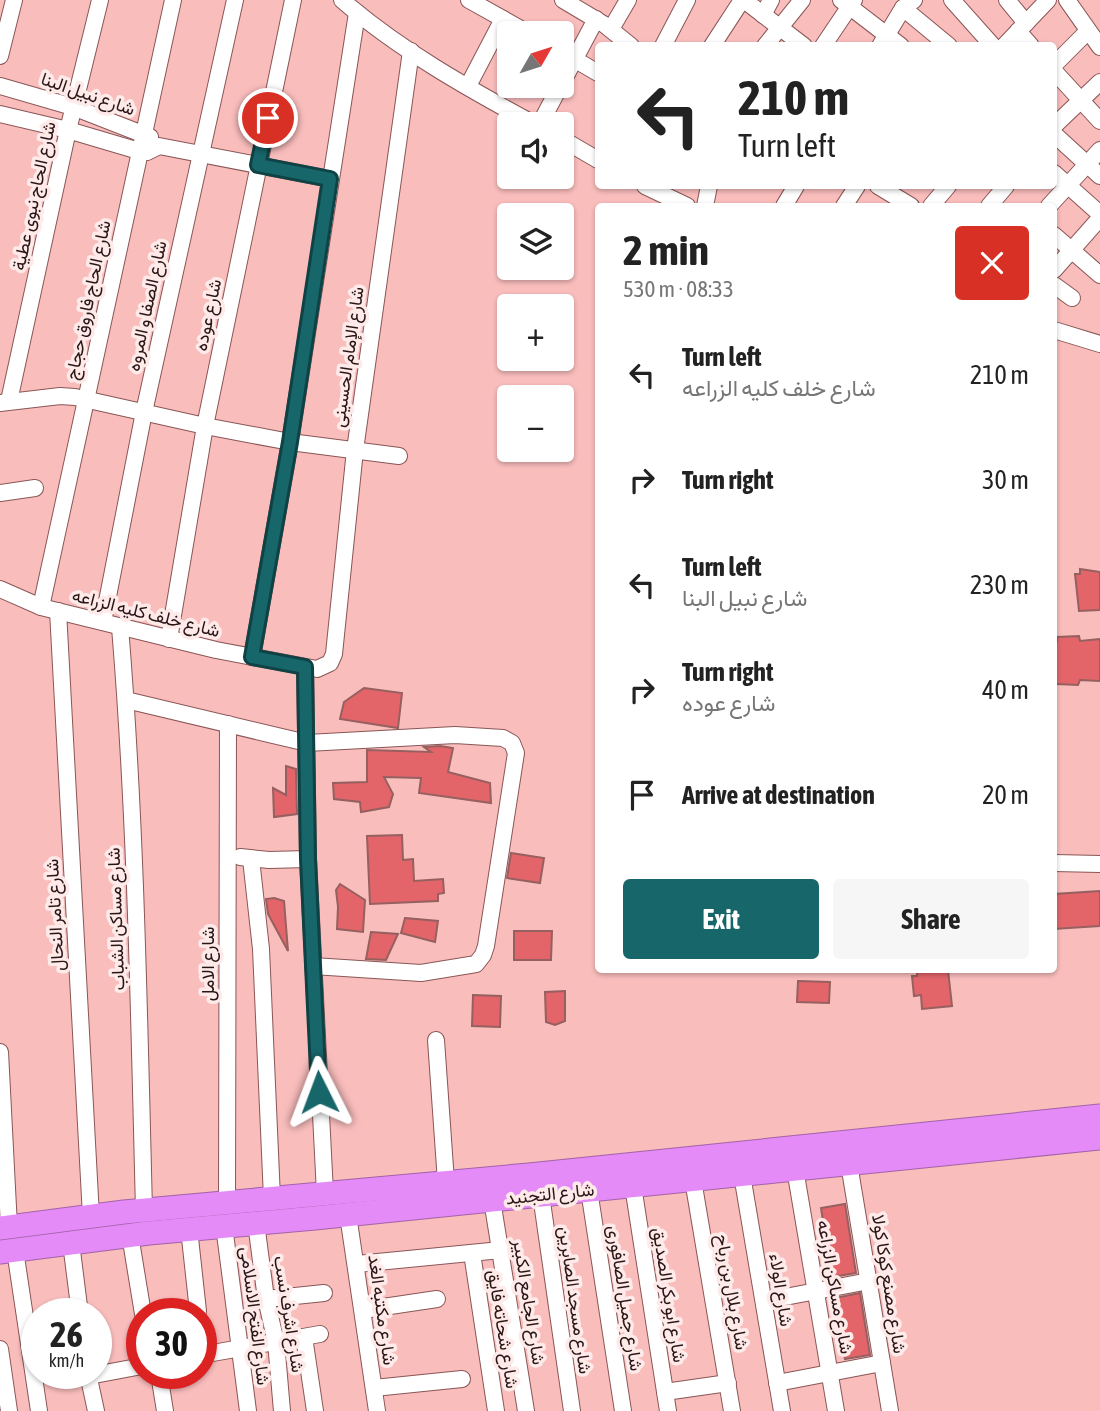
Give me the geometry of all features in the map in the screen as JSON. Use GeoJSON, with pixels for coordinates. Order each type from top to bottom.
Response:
{"type":"FeatureCollection","features":[{"type":"Feature","properties":{"kind":"highway","name":"شارع التجنيد"},"geometry":{"type":"LineString","coordinates":[[4,1227],[144,1210],[1100,1116]]}},
{"type":"Feature","properties":{"kind":"highway","name":"شارع التجنيد"},"geometry":{"type":"LineString","coordinates":[[7,1251],[130,1235],[1100,1138]]}},
{"type":"Feature","properties":{"kind":"street"},"geometry":{"type":"LineString","coordinates":[[0,56],[13,0]]}},
{"type":"Feature","properties":{"kind":"street","name":"شارع الحاج نبوى عطية"},"geometry":{"type":"LineString","coordinates":[[4,402],[100,0]]}},
{"type":"Feature","properties":{"kind":"street","name":"شارع الحاج فاروق حجاج"},"geometry":{"type":"LineString","coordinates":[[41,607],[173,0]]}},
{"type":"Feature","properties":{"kind":"street","name":"شارع الصفا و المروه"},"geometry":{"type":"LineString","coordinates":[[103,622],[144,412],[235,0]]}},
{"type":"Feature","properties":{"kind":"street","name":"شارع عوده"},"geometry":{"type":"LineString","coordinates":[[169,639],[205,426],[293,0]]}},
{"type":"Feature","properties":{"kind":"street"},"geometry":{"type":"LineString","coordinates":[[342,0],[411,51],[513,112]]}},
{"type":"Feature","properties":{"kind":"street"},"geometry":{"type":"LineString","coordinates":[[469,0],[507,21]]}},
{"type":"Feature","properties":{"kind":"street"},"geometry":{"type":"LineString","coordinates":[[564,0],[611,29],[626,42]]}},
{"type":"Feature","properties":{"kind":"street"},"geometry":{"type":"LineString","coordinates":[[611,29],[628,0]]}},
{"type":"Feature","properties":{"kind":"street"},"geometry":{"type":"LineString","coordinates":[[665,42],[687,0]]}},
{"type":"Feature","properties":{"kind":"street"},"geometry":{"type":"LineString","coordinates":[[715,42],[743,0],[799,42]]}},
{"type":"Feature","properties":{"kind":"street"},"geometry":{"type":"LineString","coordinates":[[763,15],[771,0]]}},
{"type":"Feature","properties":{"kind":"street"},"geometry":{"type":"LineString","coordinates":[[768,42],[802,0]]}},
{"type":"Feature","properties":{"kind":"street"},"geometry":{"type":"LineString","coordinates":[[952,0],[989,42]]}},
{"type":"Feature","properties":{"kind":"street"},"geometry":{"type":"LineString","coordinates":[[1007,0],[1029,42]]}},
{"type":"Feature","properties":{"kind":"street"},"geometry":{"type":"LineString","coordinates":[[1008,42],[1048,0]]}},
{"type":"Feature","properties":{"kind":"street"},"geometry":{"type":"LineString","coordinates":[[1067,0],[1100,47]]}},
{"type":"Feature","properties":{"kind":"street"},"geometry":{"type":"LineString","coordinates":[[825,42],[848,2],[884,40],[908,4],[945,42]]}},
{"type":"Feature","properties":{"kind":"street"},"geometry":{"type":"LineString","coordinates":[[252,657],[290,442],[357,13]]}},
{"type":"Feature","properties":{"kind":"street"},"geometry":{"type":"LineString","coordinates":[[468,86],[503,19]]}},
{"type":"Feature","properties":{"kind":"street"},"geometry":{"type":"LineString","coordinates":[[574,48],[596,19]]}},
{"type":"Feature","properties":{"kind":"street"},"geometry":{"type":"LineString","coordinates":[[1057,62],[1088,31]]}},
{"type":"Feature","properties":{"kind":"street","name":"شارع الإمام الحسينى"},"geometry":{"type":"LineString","coordinates":[[327,666],[334,654],[355,450],[411,51]]}},
{"type":"Feature","properties":{"kind":"street"},"geometry":{"type":"LineString","coordinates":[[574,59],[595,71]]}},
{"type":"Feature","properties":{"kind":"street"},"geometry":{"type":"LineString","coordinates":[[1057,74],[1100,121]]}},
{"type":"Feature","properties":{"kind":"street"},"geometry":{"type":"LineString","coordinates":[[1057,123],[1100,82]]}},
{"type":"Feature","properties":{"kind":"street","name":"شارع نبيل البنا"},"geometry":{"type":"LineString","coordinates":[[0,86],[73,107],[143,134],[159,146]]}},
{"type":"Feature","properties":{"kind":"street"},"geometry":{"type":"LineString","coordinates":[[0,114],[139,151]]}},
{"type":"Feature","properties":{"kind":"street"},"geometry":{"type":"LineString","coordinates":[[1057,137],[1100,177]]}},
{"type":"Feature","properties":{"kind":"street","name":"شارع نبيل البنا"},"geometry":{"type":"LineString","coordinates":[[139,151],[147,152],[159,146],[330,179]]}},
{"type":"Feature","properties":{"kind":"street"},"geometry":{"type":"LineString","coordinates":[[574,146],[595,158]]}},
{"type":"Feature","properties":{"kind":"street"},"geometry":{"type":"LineString","coordinates":[[1052,203],[1100,150]]}},
{"type":"Feature","properties":{"kind":"street"},"geometry":{"type":"LineString","coordinates":[[1057,176],[1100,216],[1057,266]]}},
{"type":"Feature","properties":{"kind":"street"},"geometry":{"type":"LineString","coordinates":[[651,189],[681,203]]}},
{"type":"Feature","properties":{"kind":"street"},"geometry":{"type":"LineString","coordinates":[[884,189],[904,200]]}},
{"type":"Feature","properties":{"kind":"street"},"geometry":{"type":"LineString","coordinates":[[934,203],[945,189]]}},
{"type":"Feature","properties":{"kind":"street"},"geometry":{"type":"LineString","coordinates":[[992,203],[1003,189]]}},
{"type":"Feature","properties":{"kind":"street"},"geometry":{"type":"LineString","coordinates":[[1057,239],[1100,275]]}},
{"type":"Feature","properties":{"kind":"street"},"geometry":{"type":"LineString","coordinates":[[1057,287],[1072,298]]}},
{"type":"Feature","properties":{"kind":"street"},"geometry":{"type":"LineString","coordinates":[[1057,331],[1100,344]]}},
{"type":"Feature","properties":{"kind":"street"},"geometry":{"type":"LineString","coordinates":[[4,402],[60,396],[86,399],[290,442],[399,456]]}},
{"type":"Feature","properties":{"kind":"street"},"geometry":{"type":"LineString","coordinates":[[0,493],[35,488]]}},
{"type":"Feature","properties":{"kind":"street","name":"شارع خلف كليه الزراعه"},"geometry":{"type":"LineString","coordinates":[[0,589],[41,607],[169,639],[305,667],[317,669],[327,666]]}},
{"type":"Feature","properties":{"kind":"street","name":"شارع تامر النحال"},"geometry":{"type":"LineString","coordinates":[[58,611],[91,1216]]}},
{"type":"Feature","properties":{"kind":"street","name":"شارع مساكن الشباب"},"geometry":{"type":"LineString","coordinates":[[120,627],[138,950],[144,1210]]}},
{"type":"Feature","properties":{"kind":"street"},"geometry":{"type":"LineString","coordinates":[[305,667],[308,859],[325,1193]]}},
{"type":"Feature","properties":{"kind":"street"},"geometry":{"type":"LineString","coordinates":[[126,700],[307,743],[448,735],[508,739],[515,748],[486,946],[481,960],[470,967],[421,973],[313,966]]}},
{"type":"Feature","properties":{"kind":"street","name":"شارع الامل"},"geometry":{"type":"LineString","coordinates":[[227,1203],[228,724]]}},
{"type":"Feature","properties":{"kind":"street"},"geometry":{"type":"LineString","coordinates":[[228,855],[251,859],[308,859]]}},
{"type":"Feature","properties":{"kind":"street"},"geometry":{"type":"LineString","coordinates":[[251,859],[261,948],[272,1198]]}},
{"type":"Feature","properties":{"kind":"street"},"geometry":{"type":"LineString","coordinates":[[1057,863],[1100,864]]}},
{"type":"Feature","properties":{"kind":"street"},"geometry":{"type":"LineString","coordinates":[[436,1040],[446,1182]]}},
{"type":"Feature","properties":{"kind":"street"},"geometry":{"type":"LineString","coordinates":[[0,1052],[4,1227]]}},
{"type":"Feature","properties":{"kind":"street","name":"شارع مصنع كوكا كولا"},"geometry":{"type":"LineString","coordinates":[[849,1164],[890,1411]]}},
{"type":"Feature","properties":{"kind":"street","name":"شارع مساكن الزراعه"},"geometry":{"type":"LineString","coordinates":[[795,1169],[836,1411]]}},
{"type":"Feature","properties":{"kind":"street","name":"شارع الولاء"},"geometry":{"type":"LineString","coordinates":[[742,1175],[782,1411]]}},
{"type":"Feature","properties":{"kind":"street","name":"شارع بلال بن رباح"},"geometry":{"type":"LineString","coordinates":[[693,1180],[732,1411]]}},
{"type":"Feature","properties":{"kind":"street","name":"شارع ابو بكر الصديق"},"geometry":{"type":"LineString","coordinates":[[633,1186],[668,1411]]}},
{"type":"Feature","properties":{"kind":"street","name":"شارع جميل الصافورى"},"geometry":{"type":"LineString","coordinates":[[589,1190],[623,1411]]}},
{"type":"Feature","properties":{"kind":"street","name":"شارع مسجد الصابرين"},"geometry":{"type":"LineString","coordinates":[[541,1195],[572,1411]]}},
{"type":"Feature","properties":{"kind":"street","name":"شارع الجامع الكبير"},"geometry":{"type":"LineString","coordinates":[[492,1200],[526,1411]]}},
{"type":"Feature","properties":{"kind":"street","name":"شارع مكتبه الغد"},"geometry":{"type":"LineString","coordinates":[[348,1215],[377,1411]]}},
{"type":"Feature","properties":{"kind":"street","name":"شارع اشرف نسب"},"geometry":{"type":"LineString","coordinates":[[256,1223],[266,1299],[276,1342],[282,1411]]}},
{"type":"Feature","properties":{"kind":"street","name":"شارع الفتح الاسلامى"},"geometry":{"type":"LineString","coordinates":[[224,1226],[248,1411]]}},
{"type":"Feature","properties":{"kind":"street"},"geometry":{"type":"LineString","coordinates":[[189,1229],[197,1298]]}},
{"type":"Feature","properties":{"kind":"street"},"geometry":{"type":"LineString","coordinates":[[130,1235],[140,1298]]}},
{"type":"Feature","properties":{"kind":"street"},"geometry":{"type":"LineString","coordinates":[[71,1243],[78,1298]]}},
{"type":"Feature","properties":{"kind":"street"},"geometry":{"type":"LineString","coordinates":[[357,1264],[501,1250]]}},
{"type":"Feature","properties":{"kind":"street"},"geometry":{"type":"LineString","coordinates":[[7,1251],[40,1411]]}},
{"type":"Feature","properties":{"kind":"street","name":"شارع شحاته فايق"},"geometry":{"type":"LineString","coordinates":[[472,1253],[496,1411]]}},
{"type":"Feature","properties":{"kind":"street"},"geometry":{"type":"LineString","coordinates":[[764,1301],[869,1281]]}},
{"type":"Feature","properties":{"kind":"street"},"geometry":{"type":"LineString","coordinates":[[266,1299],[324,1293]]}},
{"type":"Feature","properties":{"kind":"street"},"geometry":{"type":"LineString","coordinates":[[363,1310],[437,1299]]}},
{"type":"Feature","properties":{"kind":"street"},"geometry":{"type":"LineString","coordinates":[[217,1353],[312,1335],[315,1411]]}},
{"type":"Feature","properties":{"kind":"street"},"geometry":{"type":"LineString","coordinates":[[1,1357],[9,1411]]}},
{"type":"Feature","properties":{"kind":"street"},"geometry":{"type":"LineString","coordinates":[[777,1383],[882,1363]]}},
{"type":"Feature","properties":{"kind":"street"},"geometry":{"type":"LineString","coordinates":[[374,1388],[462,1379]]}},
{"type":"Feature","properties":{"kind":"street"},"geometry":{"type":"LineString","coordinates":[[665,1392],[728,1383]]}},
{"type":"Feature","properties":{"kind":"street"},"geometry":{"type":"LineString","coordinates":[[91,1389],[96,1411]]}},
{"type":"Feature","properties":{"kind":"street"},"geometry":{"type":"LineString","coordinates":[[161,1389],[165,1411]]}},
{"type":"Feature","properties":{"kind":"building"},"geometry":{"type":"Polygon","coordinates":[[[1080,569],[1100,572],[1100,610],[1079,611],[1075,574],[1080,574],[1080,569]]]}},
{"type":"Feature","properties":{"kind":"building"},"geometry":{"type":"Polygon","coordinates":[[[1079,636],[1080,641],[1100,639],[1100,681],[1080,680],[1078,685],[1057,684],[1057,637],[1079,636]]]}},
{"type":"Feature","properties":{"kind":"building"},"geometry":{"type":"Polygon","coordinates":[[[364,688],[402,693],[398,728],[340,719],[344,702],[364,688]]]}},
{"type":"Feature","properties":{"kind":"building"},"geometry":{"type":"Polygon","coordinates":[[[424,747],[453,748],[448,772],[490,783],[491,803],[419,793],[421,778],[384,777],[393,794],[389,807],[361,812],[360,802],[334,799],[333,783],[367,782],[367,750],[431,752],[424,747]]]}},
{"type":"Feature","properties":{"kind":"building"},"geometry":{"type":"Polygon","coordinates":[[[286,766],[296,769],[297,814],[274,817],[273,788],[286,795],[286,766]]]}},
{"type":"Feature","properties":{"kind":"building"},"geometry":{"type":"Polygon","coordinates":[[[402,835],[403,860],[413,859],[414,881],[443,879],[444,893],[438,894],[438,901],[370,904],[367,836],[402,835]]]}},
{"type":"Feature","properties":{"kind":"building"},"geometry":{"type":"Polygon","coordinates":[[[511,853],[544,858],[540,883],[507,878],[511,853]]]}},
{"type":"Feature","properties":{"kind":"building"},"geometry":{"type":"Polygon","coordinates":[[[340,884],[365,900],[363,932],[337,929],[336,890],[340,884]]]}},
{"type":"Feature","properties":{"kind":"building"},"geometry":{"type":"Polygon","coordinates":[[[1100,891],[1100,926],[1057,929],[1057,894],[1100,891]]]}},
{"type":"Feature","properties":{"kind":"building"},"geometry":{"type":"Polygon","coordinates":[[[266,899],[284,901],[288,951],[268,914],[266,899]]]}},
{"type":"Feature","properties":{"kind":"building"},"geometry":{"type":"Polygon","coordinates":[[[405,918],[438,921],[435,942],[401,933],[405,918]]]}},
{"type":"Feature","properties":{"kind":"building"},"geometry":{"type":"Polygon","coordinates":[[[514,931],[552,931],[551,960],[514,960],[514,931]]]}},
{"type":"Feature","properties":{"kind":"building"},"geometry":{"type":"Polygon","coordinates":[[[371,932],[398,934],[386,960],[366,959],[371,932]]]}},
{"type":"Feature","properties":{"kind":"building"},"geometry":{"type":"Polygon","coordinates":[[[917,973],[948,973],[952,1006],[922,1009],[921,995],[914,996],[912,976],[917,976],[917,973]]]}},
{"type":"Feature","properties":{"kind":"building"},"geometry":{"type":"Polygon","coordinates":[[[798,981],[830,982],[829,1003],[797,1002],[798,981]]]}},
{"type":"Feature","properties":{"kind":"building"},"geometry":{"type":"Polygon","coordinates":[[[565,991],[565,1021],[555,1025],[546,1022],[545,992],[565,991]]]}},
{"type":"Feature","properties":{"kind":"building"},"geometry":{"type":"Polygon","coordinates":[[[473,995],[501,996],[500,1027],[472,1026],[473,995]]]}},
{"type":"Feature","properties":{"kind":"building"},"geometry":{"type":"Polygon","coordinates":[[[845,1204],[856,1273],[832,1277],[821,1208],[845,1204]]]}},
{"type":"Feature","properties":{"kind":"building"},"geometry":{"type":"Polygon","coordinates":[[[860,1293],[870,1355],[845,1359],[835,1298],[860,1293]]]}},
{"type":"Feature","properties":{"kind":"route"},"geometry":{"type":"LineString","coordinates":[[268,118],[258,165],[330,179],[290,442],[252,657],[305,667],[308,859],[319,1092]]}}]}
